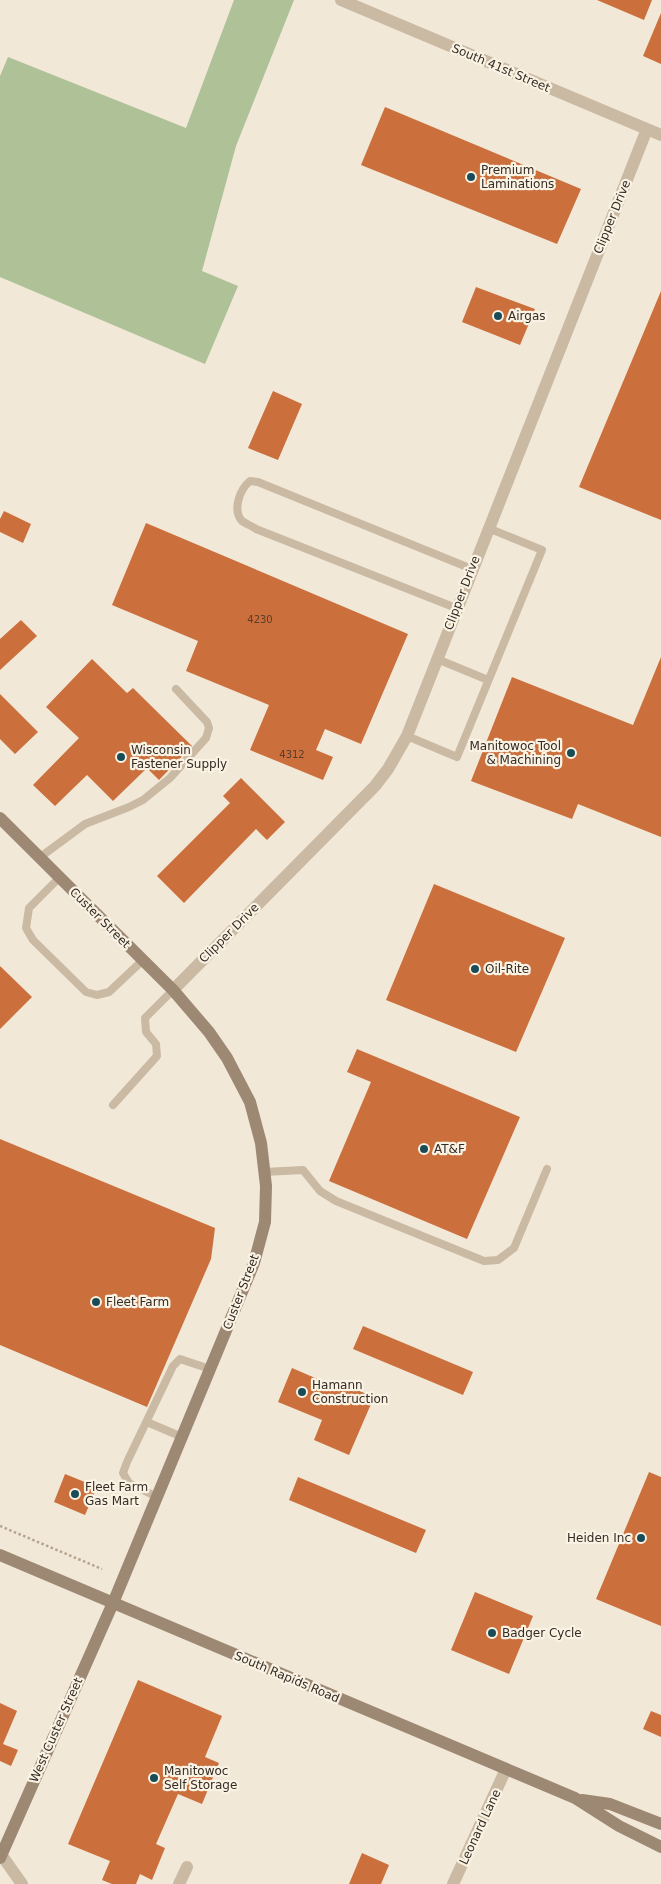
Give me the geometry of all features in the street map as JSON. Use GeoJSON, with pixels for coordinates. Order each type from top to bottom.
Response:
{"type":"FeatureCollection","features":[{"type":"Feature","properties":{"kind":"main road","name":"Custer Street"},"geometry":{"type":"LineString","coordinates":[[0,818],[173,990],[209,1032],[227,1058],[250,1102],[261,1143],[266,1186],[265,1222],[254,1263],[113,1603]]}},
{"type":"Feature","properties":{"kind":"main road","name":"South Rapids Road"},"geometry":{"type":"LineString","coordinates":[[0,1555],[575,1798],[619,1826],[661,1847]]}},
{"type":"Feature","properties":{"kind":"main road","name":"West Custer Street"},"geometry":{"type":"LineString","coordinates":[[0,1855],[113,1603]]}},
{"type":"Feature","properties":{"kind":"main road","name":"South Rapids Road"},"geometry":{"type":"LineString","coordinates":[[575,1798],[610,1804],[661,1824]]}},
{"type":"Feature","properties":{"kind":"street","name":"South 41st Street"},"geometry":{"type":"LineString","coordinates":[[341,0],[661,135]]}},
{"type":"Feature","properties":{"kind":"street","name":"Clipper Drive"},"geometry":{"type":"LineString","coordinates":[[173,990],[374,786],[388,769],[407,736],[647,129]]}},
{"type":"Feature","properties":{"kind":"street","name":"Leonard Lane"},"geometry":{"type":"LineString","coordinates":[[453,1884],[506,1769]]}},
{"type":"Feature","properties":{"kind":"street"},"geometry":{"type":"LineString","coordinates":[[0,1855],[22,1884]]}},
{"type":"Feature","properties":{"kind":"street"},"geometry":{"type":"LineString","coordinates":[[179,1884],[187,1867]]}},
{"type":"Feature","properties":{"kind":"lane"},"geometry":{"type":"LineString","coordinates":[[456,608],[256,529],[242,520],[238,512],[240,493],[245,485],[250,482],[258,482],[472,569]]}},
{"type":"Feature","properties":{"kind":"lane"},"geometry":{"type":"LineString","coordinates":[[407,736],[457,757],[542,550],[488,528]]}},
{"type":"Feature","properties":{"kind":"lane"},"geometry":{"type":"LineString","coordinates":[[437,659],[488,680]]}},
{"type":"Feature","properties":{"kind":"lane"},"geometry":{"type":"LineString","coordinates":[[40,858],[85,824],[143,800],[170,778],[206,738],[209,728],[207,722],[176,689]]}},
{"type":"Feature","properties":{"kind":"lane"},"geometry":{"type":"LineString","coordinates":[[60,878],[28,908],[26,928],[33,940],[86,992],[97,995],[109,992],[143,960]]}},
{"type":"Feature","properties":{"kind":"lane"},"geometry":{"type":"LineString","coordinates":[[113,1105],[157,1056],[156,1044],[146,1032],[145,1018],[173,990]]}},
{"type":"Feature","properties":{"kind":"lane"},"geometry":{"type":"LineString","coordinates":[[264,1172],[303,1170],[320,1191],[336,1201],[484,1261],[498,1260],[514,1248],[547,1169]]}},
{"type":"Feature","properties":{"kind":"lane"},"geometry":{"type":"LineString","coordinates":[[157,1497],[129,1483],[123,1473],[173,1366],[180,1359],[210,1369]]}},
{"type":"Feature","properties":{"kind":"lane"},"geometry":{"type":"LineString","coordinates":[[147,1422],[182,1437]]}},
{"type":"Feature","properties":{"kind":"path"},"geometry":{"type":"LineString","coordinates":[[0,1526],[102,1569]]}},
{"type":"Feature","properties":{"kind":"green space"},"geometry":{"type":"Polygon","coordinates":[[[234,0],[294,0],[236,146],[202,271],[238,286],[205,364],[0,277],[0,76],[8,57],[186,128],[234,0]]]}},
{"type":"Feature","properties":{"kind":"building"},"geometry":{"type":"Polygon","coordinates":[[[597,0],[652,0],[644,20],[597,0]]]}},
{"type":"Feature","properties":{"kind":"building"},"geometry":{"type":"Polygon","coordinates":[[[661,13],[661,64],[643,56],[661,13]]]}},
{"type":"Feature","properties":{"kind":"building","name":"Premium Laminations"},"geometry":{"type":"Polygon","coordinates":[[[385,107],[581,189],[557,244],[361,165],[385,107]]]}},
{"type":"Feature","properties":{"kind":"building","name":"Airgas"},"geometry":{"type":"Polygon","coordinates":[[[476,287],[535,309],[520,345],[462,322],[476,287]]]}},
{"type":"Feature","properties":{"kind":"building"},"geometry":{"type":"Polygon","coordinates":[[[661,291],[661,520],[579,487],[661,291]]]}},
{"type":"Feature","properties":{"kind":"building"},"geometry":{"type":"Polygon","coordinates":[[[273,391],[302,404],[278,460],[248,448],[273,391]]]}},
{"type":"Feature","properties":{"kind":"building"},"geometry":{"type":"Polygon","coordinates":[[[4,511],[31,524],[23,543],[0,532],[0,519],[4,511]]]}},
{"type":"Feature","properties":{"kind":"building"},"geometry":{"type":"Polygon","coordinates":[[[146,523],[408,634],[361,744],[325,729],[316,750],[333,757],[323,780],[250,750],[269,705],[186,671],[198,641],[112,605],[146,523]]]}},
{"type":"Feature","properties":{"kind":"building"},"geometry":{"type":"Polygon","coordinates":[[[21,620],[37,636],[0,670],[0,639],[21,620]]]}},
{"type":"Feature","properties":{"kind":"building","name":"Manitowoc Tool & Machining"},"geometry":{"type":"Polygon","coordinates":[[[661,657],[661,837],[578,804],[572,819],[471,781],[512,677],[633,725],[661,657]]]}},
{"type":"Feature","properties":{"kind":"building","name":"Wisconsin Fastener Supply"},"geometry":{"type":"Polygon","coordinates":[[[92,659],[127,693],[133,688],[192,746],[159,780],[147,768],[113,801],[87,775],[55,806],[33,785],[79,738],[46,707],[92,659]]]}},
{"type":"Feature","properties":{"kind":"building"},"geometry":{"type":"Polygon","coordinates":[[[0,694],[38,732],[15,754],[0,739],[0,694]]]}},
{"type":"Feature","properties":{"kind":"building"},"geometry":{"type":"Polygon","coordinates":[[[241,778],[285,822],[267,840],[256,829],[184,903],[157,876],[230,803],[223,796],[241,778]]]}},
{"type":"Feature","properties":{"kind":"building","name":"Oil-Rite"},"geometry":{"type":"Polygon","coordinates":[[[434,884],[565,938],[516,1052],[386,1000],[434,884]]]}},
{"type":"Feature","properties":{"kind":"building"},"geometry":{"type":"Polygon","coordinates":[[[0,966],[32,997],[0,1029],[0,966]]]}},
{"type":"Feature","properties":{"kind":"building","name":"AT&F"},"geometry":{"type":"Polygon","coordinates":[[[357,1049],[520,1117],[467,1239],[329,1181],[371,1082],[347,1072],[357,1049]]]}},
{"type":"Feature","properties":{"kind":"building","name":"Fleet Farm"},"geometry":{"type":"Polygon","coordinates":[[[0,1139],[215,1228],[211,1259],[147,1407],[0,1345],[0,1139]]]}},
{"type":"Feature","properties":{"kind":"building"},"geometry":{"type":"Polygon","coordinates":[[[363,1326],[473,1372],[463,1395],[353,1349],[363,1326]]]}},
{"type":"Feature","properties":{"kind":"building"},"geometry":{"type":"Polygon","coordinates":[[[292,1368],[336,1387],[338,1382],[374,1397],[349,1455],[314,1440],[322,1420],[278,1402],[292,1368]]]}},
{"type":"Feature","properties":{"kind":"building","name":"Heiden Inc"},"geometry":{"type":"Polygon","coordinates":[[[649,1472],[661,1477],[661,1626],[596,1599],[649,1472]]]}},
{"type":"Feature","properties":{"kind":"building","name":"Fleet Farm Gas Mart"},"geometry":{"type":"Polygon","coordinates":[[[65,1474],[97,1487],[85,1515],[54,1502],[65,1474]]]}},
{"type":"Feature","properties":{"kind":"building"},"geometry":{"type":"Polygon","coordinates":[[[298,1477],[426,1530],[416,1553],[289,1500],[298,1477]]]}},
{"type":"Feature","properties":{"kind":"building","name":"Badger Cycle"},"geometry":{"type":"Polygon","coordinates":[[[475,1592],[533,1616],[509,1674],[451,1650],[475,1592]]]}},
{"type":"Feature","properties":{"kind":"building","name":"Manitowoc Self Storage"},"geometry":{"type":"Polygon","coordinates":[[[138,1680],[222,1716],[205,1757],[219,1763],[202,1804],[178,1794],[156,1844],[165,1848],[152,1880],[140,1874],[136,1884],[112,1884],[102,1880],[110,1861],[68,1844],[138,1680]]]}},
{"type":"Feature","properties":{"kind":"building"},"geometry":{"type":"Polygon","coordinates":[[[0,1703],[17,1711],[3,1744],[18,1750],[11,1766],[0,1761],[0,1703]]]}},
{"type":"Feature","properties":{"kind":"building"},"geometry":{"type":"Polygon","coordinates":[[[651,1711],[661,1715],[661,1737],[643,1729],[651,1711]]]}},
{"type":"Feature","properties":{"kind":"building"},"geometry":{"type":"Polygon","coordinates":[[[362,1853],[389,1865],[381,1884],[349,1884],[362,1853]]]}},
{"type":"Feature","properties":{"kind":"place","name":"Premium Laminations"},"geometry":{"type":"Point","coordinates":[471,177]}},
{"type":"Feature","properties":{"kind":"place","name":"Airgas"},"geometry":{"type":"Point","coordinates":[498,316]}},
{"type":"Feature","properties":{"kind":"place","name":"Manitowoc Tool & Machining"},"geometry":{"type":"Point","coordinates":[571,753]}},
{"type":"Feature","properties":{"kind":"place","name":"Wisconsin Fastener Supply"},"geometry":{"type":"Point","coordinates":[121,757]}},
{"type":"Feature","properties":{"kind":"place","name":"Oil-Rite"},"geometry":{"type":"Point","coordinates":[475,969]}},
{"type":"Feature","properties":{"kind":"place","name":"AT&F"},"geometry":{"type":"Point","coordinates":[424,1149]}},
{"type":"Feature","properties":{"kind":"place","name":"Fleet Farm"},"geometry":{"type":"Point","coordinates":[96,1302]}},
{"type":"Feature","properties":{"kind":"place","name":"Hamann Construction"},"geometry":{"type":"Point","coordinates":[302,1392]}},
{"type":"Feature","properties":{"kind":"place","name":"Fleet Farm Gas Mart"},"geometry":{"type":"Point","coordinates":[75,1494]}},
{"type":"Feature","properties":{"kind":"place","name":"Heiden Inc"},"geometry":{"type":"Point","coordinates":[641,1538]}},
{"type":"Feature","properties":{"kind":"place","name":"Badger Cycle"},"geometry":{"type":"Point","coordinates":[492,1633]}},
{"type":"Feature","properties":{"kind":"place","name":"Manitowoc Self Storage"},"geometry":{"type":"Point","coordinates":[154,1778]}}]}
